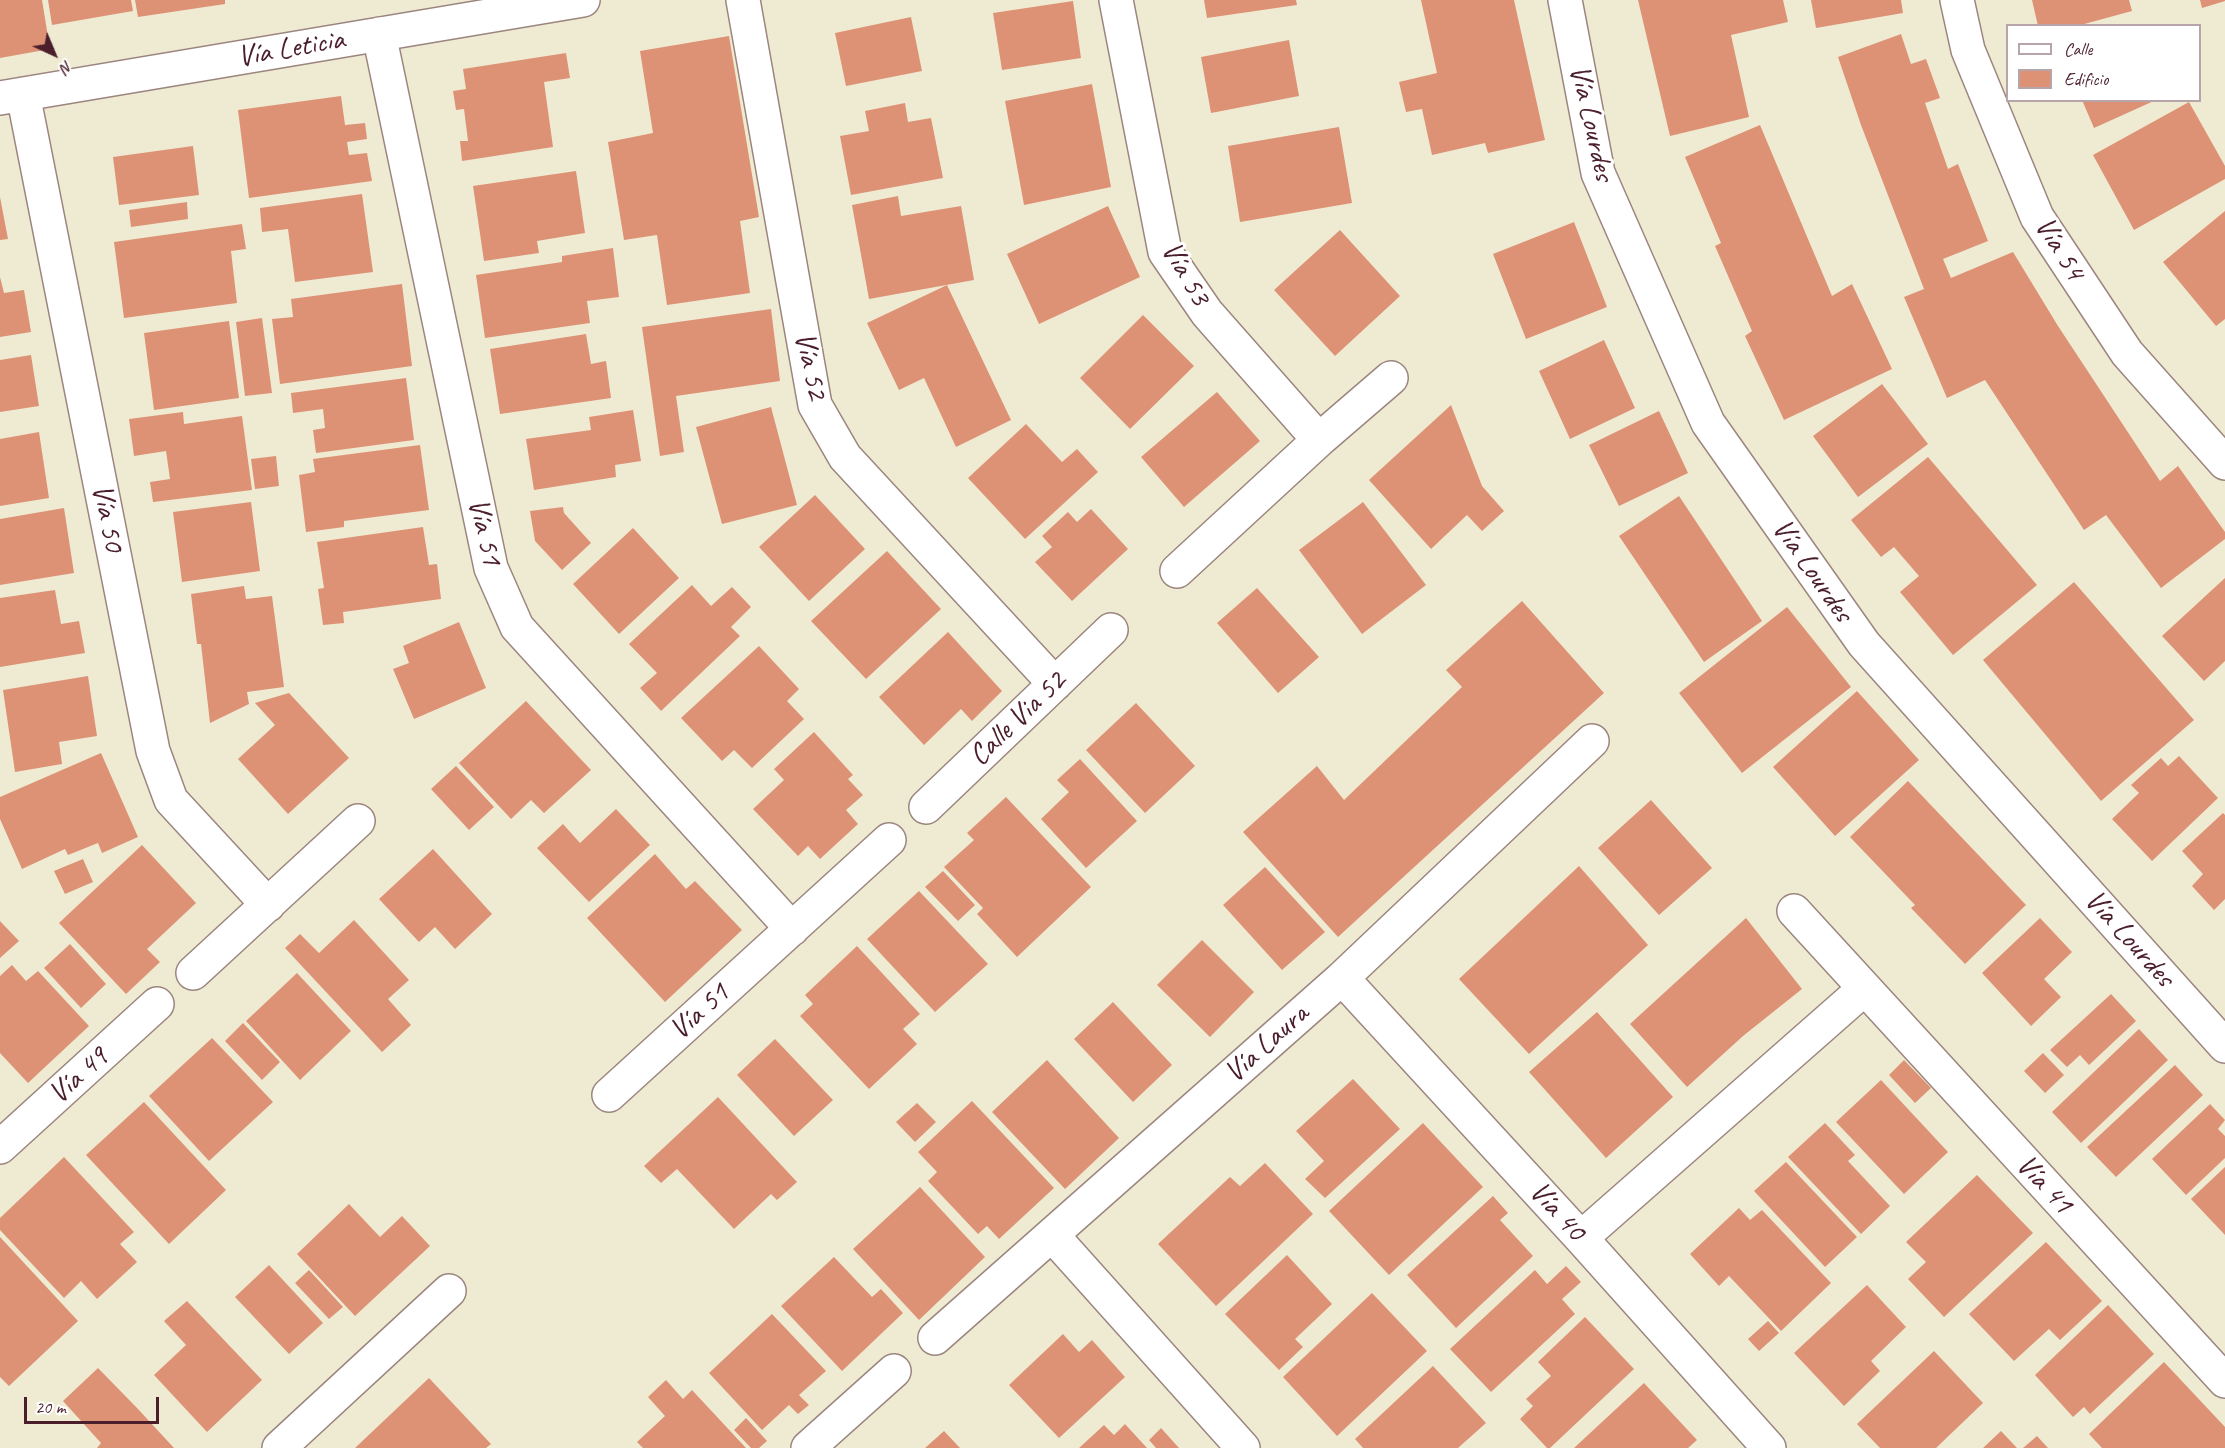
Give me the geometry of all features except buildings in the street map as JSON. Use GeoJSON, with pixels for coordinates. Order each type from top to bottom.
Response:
{"type":"FeatureCollection","features":[{"type":"Feature","properties":{"kind":"street","name":"Vía Leticia"},"geometry":{"type":"LineString","coordinates":[[12,96],[583,0]]}},
{"type":"Feature","properties":{"kind":"street","name":"Vía 52"},"geometry":{"type":"LineString","coordinates":[[743,0],[815,405],[845,458],[1055,684]]}},
{"type":"Feature","properties":{"kind":"street","name":"Vía 53"},"geometry":{"type":"LineString","coordinates":[[1116,0],[1165,252],[1207,313],[1319,440]]}},
{"type":"Feature","properties":{"kind":"street","name":"Vía Lourdes"},"geometry":{"type":"LineString","coordinates":[[1565,0],[1598,173],[1707,423],[1864,644],[2225,1046]]}},
{"type":"Feature","properties":{"kind":"street","name":"Vía 54"},"geometry":{"type":"LineString","coordinates":[[1957,0],[1968,50],[2037,217],[2127,353],[2225,463]]}},
{"type":"Feature","properties":{"kind":"street","name":"Vía 51"},"geometry":{"type":"LineString","coordinates":[[379,34],[490,568],[517,627],[792,929]]}},
{"type":"Feature","properties":{"kind":"street","name":"Vía 50"},"geometry":{"type":"LineString","coordinates":[[12,96],[153,751],[171,800],[268,904]]}},
{"type":"Feature","properties":{"kind":"street"},"geometry":{"type":"LineString","coordinates":[[1177,571],[1319,440],[1391,378]]}},
{"type":"Feature","properties":{"kind":"street","name":"Calle Via 52"},"geometry":{"type":"LineString","coordinates":[[926,807],[1111,630]]}},
{"type":"Feature","properties":{"kind":"street","name":"Vía Laura"},"geometry":{"type":"LineString","coordinates":[[935,1338],[1342,978],[1592,741]]}},
{"type":"Feature","properties":{"kind":"street"},"geometry":{"type":"LineString","coordinates":[[193,973],[358,821]]}},
{"type":"Feature","properties":{"kind":"street","name":"Vía 51"},"geometry":{"type":"LineString","coordinates":[[609,1095],[889,840]]}},
{"type":"Feature","properties":{"kind":"street","name":"Vía 41"},"geometry":{"type":"LineString","coordinates":[[1794,910],[2225,1381]]}},
{"type":"Feature","properties":{"kind":"street","name":"Vía 40"},"geometry":{"type":"LineString","coordinates":[[1342,978],[1581,1238],[1769,1448]]}},
{"type":"Feature","properties":{"kind":"street"},"geometry":{"type":"LineString","coordinates":[[1581,1238],[1864,989]]}},
{"type":"Feature","properties":{"kind":"street","name":"Vía 49"},"geometry":{"type":"LineString","coordinates":[[0,1147],[158,1004]]}},
{"type":"Feature","properties":{"kind":"street"},"geometry":{"type":"LineString","coordinates":[[1052,1235],[1243,1448]]}},
{"type":"Feature","properties":{"kind":"street"},"geometry":{"type":"LineString","coordinates":[[279,1448],[449,1291]]}},
{"type":"Feature","properties":{"kind":"street"},"geometry":{"type":"LineString","coordinates":[[808,1448],[894,1371]]}}]}
